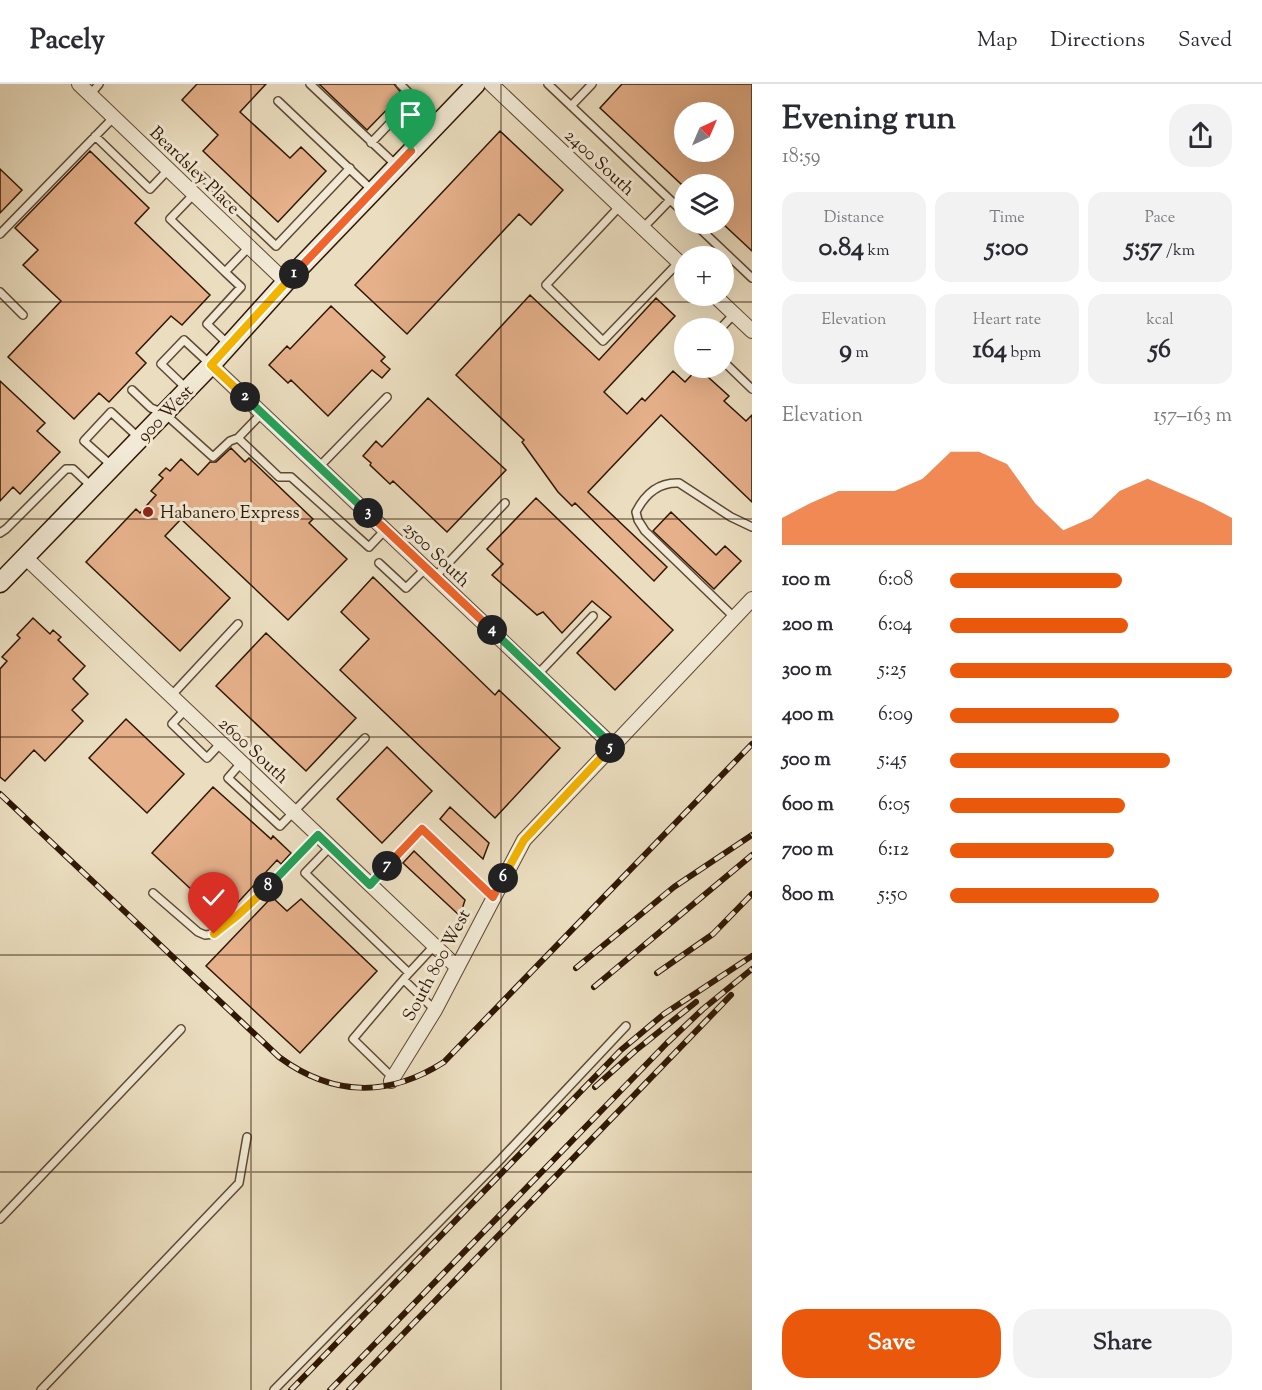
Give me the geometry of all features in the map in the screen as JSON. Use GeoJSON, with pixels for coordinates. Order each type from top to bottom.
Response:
{"type":"FeatureCollection","features":[{"type":"Feature","properties":{"kind":"main road","name":"900 West"},"geometry":{"type":"LineString","coordinates":[[0,584],[211,365],[286,282],[476,84]]}},
{"type":"Feature","properties":{"kind":"street","name":"Beardsley Place"},"geometry":{"type":"LineString","coordinates":[[79,84],[95,89],[114,117],[286,282]]}},
{"type":"Feature","properties":{"kind":"street","name":"2400 South"},"geometry":{"type":"LineString","coordinates":[[491,84],[674,257]]}},
{"type":"Feature","properties":{"kind":"street"},"geometry":{"type":"LineString","coordinates":[[726,306],[752,331]]}},
{"type":"Feature","properties":{"kind":"street","name":"2500 South"},"geometry":{"type":"LineString","coordinates":[[211,365],[612,745]]}},
{"type":"Feature","properties":{"kind":"street","name":"2600 South"},"geometry":{"type":"LineString","coordinates":[[26,558],[457,967]]}},
{"type":"Feature","properties":{"kind":"street","name":"South 800 West"},"geometry":{"type":"LineString","coordinates":[[392,1079],[435,1010],[524,840],[752,599]]}},
{"type":"Feature","properties":{"kind":"lane"},"geometry":{"type":"LineString","coordinates":[[310,84],[397,166]]}},
{"type":"Feature","properties":{"kind":"lane"},"geometry":{"type":"LineString","coordinates":[[371,142],[414,98],[400,84]]}},
{"type":"Feature","properties":{"kind":"lane"},"geometry":{"type":"LineString","coordinates":[[548,84],[674,204]]}},
{"type":"Feature","properties":{"kind":"lane"},"geometry":{"type":"LineString","coordinates":[[571,106],[592,84]]}},
{"type":"Feature","properties":{"kind":"lane"},"geometry":{"type":"LineString","coordinates":[[278,101],[374,191]]}},
{"type":"Feature","properties":{"kind":"lane"},"geometry":{"type":"LineString","coordinates":[[409,102],[435,127]]}},
{"type":"Feature","properties":{"kind":"lane"},"geometry":{"type":"LineString","coordinates":[[0,234],[114,117]]}},
{"type":"Feature","properties":{"kind":"lane"},"geometry":{"type":"LineString","coordinates":[[95,136],[150,189],[168,170]]}},
{"type":"Feature","properties":{"kind":"lane"},"geometry":{"type":"LineString","coordinates":[[202,176],[276,246],[350,168]]}},
{"type":"Feature","properties":{"kind":"lane"},"geometry":{"type":"LineString","coordinates":[[194,194],[170,219],[241,287],[207,324],[229,345]]}},
{"type":"Feature","properties":{"kind":"lane"},"geometry":{"type":"LineString","coordinates":[[643,228],[670,200]]}},
{"type":"Feature","properties":{"kind":"lane"},"geometry":{"type":"LineString","coordinates":[[620,206],[546,285],[603,341],[674,271]]}},
{"type":"Feature","properties":{"kind":"lane"},"geometry":{"type":"LineString","coordinates":[[706,234],[752,278]]}},
{"type":"Feature","properties":{"kind":"lane"},"geometry":{"type":"LineString","coordinates":[[225,272],[249,247]]}},
{"type":"Feature","properties":{"kind":"lane"},"geometry":{"type":"LineString","coordinates":[[0,292],[23,315]]}},
{"type":"Feature","properties":{"kind":"lane"},"geometry":{"type":"LineString","coordinates":[[730,318],[734,314]]}},
{"type":"Feature","properties":{"kind":"lane"},"geometry":{"type":"LineString","coordinates":[[187,389],[160,364],[184,339],[211,365]]}},
{"type":"Feature","properties":{"kind":"lane"},"geometry":{"type":"LineString","coordinates":[[734,372],[752,389]]}},
{"type":"Feature","properties":{"kind":"lane"},"geometry":{"type":"LineString","coordinates":[[132,390],[151,408],[165,413],[213,458],[230,441],[238,438],[262,413]]}},
{"type":"Feature","properties":{"kind":"lane"},"geometry":{"type":"LineString","coordinates":[[319,467],[387,397]]}},
{"type":"Feature","properties":{"kind":"lane"},"geometry":{"type":"LineString","coordinates":[[113,467],[84,441],[111,412],[140,439]]}},
{"type":"Feature","properties":{"kind":"lane"},"geometry":{"type":"LineString","coordinates":[[238,438],[279,477],[291,477],[369,547],[386,530]]}},
{"type":"Feature","properties":{"kind":"lane"},"geometry":{"type":"LineString","coordinates":[[0,533],[66,469],[73,469],[93,488]]}},
{"type":"Feature","properties":{"kind":"lane"},"geometry":{"type":"LineString","coordinates":[[735,618],[645,531],[636,512],[649,492],[658,486],[679,483],[731,517],[752,527]]}},
{"type":"Feature","properties":{"kind":"lane"},"geometry":{"type":"LineString","coordinates":[[379,563],[406,588],[430,572],[505,503]]}},
{"type":"Feature","properties":{"kind":"lane"},"geometry":{"type":"LineString","coordinates":[[538,674],[593,616]]}},
{"type":"Feature","properties":{"kind":"lane"},"geometry":{"type":"LineString","coordinates":[[171,696],[238,624]]}},
{"type":"Feature","properties":{"kind":"lane"},"geometry":{"type":"LineString","coordinates":[[186,710],[172,724],[207,758],[221,743]]}},
{"type":"Feature","properties":{"kind":"lane"},"geometry":{"type":"LineString","coordinates":[[241,763],[228,778],[280,826],[365,738]]}},
{"type":"Feature","properties":{"kind":"lane"},"geometry":{"type":"LineString","coordinates":[[370,885],[422,829],[493,897]]}},
{"type":"Feature","properties":{"kind":"lane"},"geometry":{"type":"LineString","coordinates":[[153,893],[198,932],[205,935],[214,934],[261,895],[318,835]]}},
{"type":"Feature","properties":{"kind":"lane"},"geometry":{"type":"LineString","coordinates":[[330,847],[305,873],[407,976],[435,1010]]}},
{"type":"Feature","properties":{"kind":"lane"},"geometry":{"type":"LineString","coordinates":[[392,1079],[353,1039],[435,946]]}},
{"type":"Feature","properties":{"kind":"lane"},"geometry":{"type":"LineString","coordinates":[[274,1390],[501,1159],[626,1026]]}},
{"type":"Feature","properties":{"kind":"lane"},"geometry":{"type":"LineString","coordinates":[[0,1220],[181,1029]]}},
{"type":"Feature","properties":{"kind":"lane"},"geometry":{"type":"LineString","coordinates":[[41,1390],[239,1183],[247,1137]]}},
{"type":"Feature","properties":{"kind":"building"},"geometry":{"type":"Polygon","coordinates":[[[197,84],[266,84],[240,112],[290,158],[301,147],[326,171],[278,222],[203,151],[218,135],[182,100],[197,84]]]}},
{"type":"Feature","properties":{"kind":"building"},"geometry":{"type":"Polygon","coordinates":[[[319,84],[394,84],[402,94],[367,130],[319,84]]]}},
{"type":"Feature","properties":{"kind":"building"},"geometry":{"type":"Polygon","coordinates":[[[622,84],[752,84],[752,251],[734,234],[734,174],[674,174],[674,177],[600,108],[622,84]]]}},
{"type":"Feature","properties":{"kind":"building"},"geometry":{"type":"Polygon","coordinates":[[[500,131],[563,190],[531,225],[519,214],[407,334],[355,285],[500,131]]]}},
{"type":"Feature","properties":{"kind":"building"},"geometry":{"type":"Polygon","coordinates":[[[90,151],[149,208],[135,223],[210,295],[182,325],[171,316],[136,353],[146,363],[109,402],[99,393],[74,419],[8,357],[61,301],[23,265],[38,250],[15,228],[90,151]]]}},
{"type":"Feature","properties":{"kind":"building"},"geometry":{"type":"Polygon","coordinates":[[[0,169],[22,190],[0,213],[0,169]]]}},
{"type":"Feature","properties":{"kind":"building"},"geometry":{"type":"Polygon","coordinates":[[[530,295],[599,360],[656,298],[675,316],[604,392],[627,414],[642,398],[645,401],[673,371],[674,378],[681,378],[685,382],[689,378],[709,378],[729,396],[724,401],[746,421],[752,415],[752,502],[661,415],[588,492],[667,567],[654,581],[575,503],[572,506],[558,492],[522,442],[524,440],[456,375],[530,295]]]}},
{"type":"Feature","properties":{"kind":"building"},"geometry":{"type":"Polygon","coordinates":[[[331,306],[385,357],[381,361],[390,369],[382,378],[372,370],[328,416],[291,380],[288,383],[269,365],[287,346],[290,349],[331,306]]]}},
{"type":"Feature","properties":{"kind":"building"},"geometry":{"type":"Polygon","coordinates":[[[0,381],[45,423],[37,431],[60,452],[20,494],[13,487],[0,501],[0,381]]]}},
{"type":"Feature","properties":{"kind":"building"},"geometry":{"type":"Polygon","coordinates":[[[428,398],[506,470],[447,532],[393,481],[390,484],[363,456],[376,441],[382,447],[428,398]]]}},
{"type":"Feature","properties":{"kind":"building"},"geometry":{"type":"Polygon","coordinates":[[[231,448],[245,462],[249,458],[313,519],[309,523],[347,559],[288,620],[181,519],[165,536],[230,598],[180,651],[86,562],[136,509],[140,513],[156,495],[151,491],[163,478],[159,475],[166,468],[170,471],[181,459],[198,475],[210,462],[216,462],[231,448]]]}},
{"type":"Feature","properties":{"kind":"building"},"geometry":{"type":"Polygon","coordinates":[[[536,498],[673,630],[615,690],[577,653],[611,617],[592,601],[562,633],[543,612],[537,615],[492,575],[503,564],[487,549],[536,498]]]}},
{"type":"Feature","properties":{"kind":"building"},"geometry":{"type":"Polygon","coordinates":[[[671,512],[716,555],[725,546],[741,561],[714,589],[653,531],[671,512]]]}},
{"type":"Feature","properties":{"kind":"building"},"geometry":{"type":"Polygon","coordinates":[[[373,577],[495,695],[499,690],[560,748],[495,818],[340,670],[369,639],[341,612],[373,577]]]}},
{"type":"Feature","properties":{"kind":"building"},"geometry":{"type":"Polygon","coordinates":[[[33,618],[50,634],[53,630],[61,637],[58,640],[85,666],[73,679],[88,694],[72,710],[83,721],[45,761],[34,750],[5,781],[0,777],[0,669],[7,661],[2,657],[20,638],[17,635],[33,618]]]}},
{"type":"Feature","properties":{"kind":"building"},"geometry":{"type":"Polygon","coordinates":[[[266,633],[356,718],[306,771],[216,686],[266,633]]]}},
{"type":"Feature","properties":{"kind":"building"},"geometry":{"type":"Polygon","coordinates":[[[126,719],[184,774],[147,813],[89,758],[126,719]]]}},
{"type":"Feature","properties":{"kind":"building"},"geometry":{"type":"Polygon","coordinates":[[[387,747],[432,791],[382,843],[337,799],[387,747]]]}},
{"type":"Feature","properties":{"kind":"building"},"geometry":{"type":"Polygon","coordinates":[[[213,787],[271,839],[273,836],[291,853],[281,864],[277,860],[231,910],[202,883],[194,892],[152,853],[213,787]]]}},
{"type":"Feature","properties":{"kind":"building"},"geometry":{"type":"Polygon","coordinates":[[[450,807],[489,843],[483,859],[440,819],[450,807]]]}},
{"type":"Feature","properties":{"kind":"building"},"geometry":{"type":"Polygon","coordinates":[[[414,851],[465,900],[460,916],[403,863],[414,851]]]}},
{"type":"Feature","properties":{"kind":"building"},"geometry":{"type":"Polygon","coordinates":[[[272,897],[287,911],[301,899],[377,971],[300,1053],[206,966],[272,897]]]}},
{"type":"Feature","properties":{"kind":"railway"},"geometry":{"type":"LineString","coordinates":[[0,794],[279,1057],[319,1079],[360,1088],[381,1087],[423,1074],[444,1062],[752,744]]}},
{"type":"Feature","properties":{"kind":"railway"},"geometry":{"type":"LineString","coordinates":[[576,968],[674,887],[752,835]]}},
{"type":"Feature","properties":{"kind":"railway"},"geometry":{"type":"LineString","coordinates":[[594,987],[752,855]]}},
{"type":"Feature","properties":{"kind":"railway"},"geometry":{"type":"LineString","coordinates":[[657,973],[713,934],[752,894]]}},
{"type":"Feature","properties":{"kind":"railway"},"geometry":{"type":"LineString","coordinates":[[291,1390],[621,1050],[664,1014],[752,956]]}},
{"type":"Feature","properties":{"kind":"railway"},"geometry":{"type":"LineString","coordinates":[[330,1390],[667,1043],[703,1009],[752,969]]}},
{"type":"Feature","properties":{"kind":"railway"},"geometry":{"type":"LineString","coordinates":[[349,1390],[731,995]]}},
{"type":"Feature","properties":{"kind":"railway"},"geometry":{"type":"LineString","coordinates":[[595,1087],[696,1002]]}},
{"type":"Feature","properties":{"kind":"place","name":"Habanero Express"},"geometry":{"type":"Point","coordinates":[148,512]}},
{"type":"Feature","properties":{"kind":"route"},"geometry":{"type":"LineString","coordinates":[[214,934],[261,895],[318,835],[370,885],[422,829],[493,897],[524,840],[612,745],[211,365],[286,282],[411,151]]}}]}
